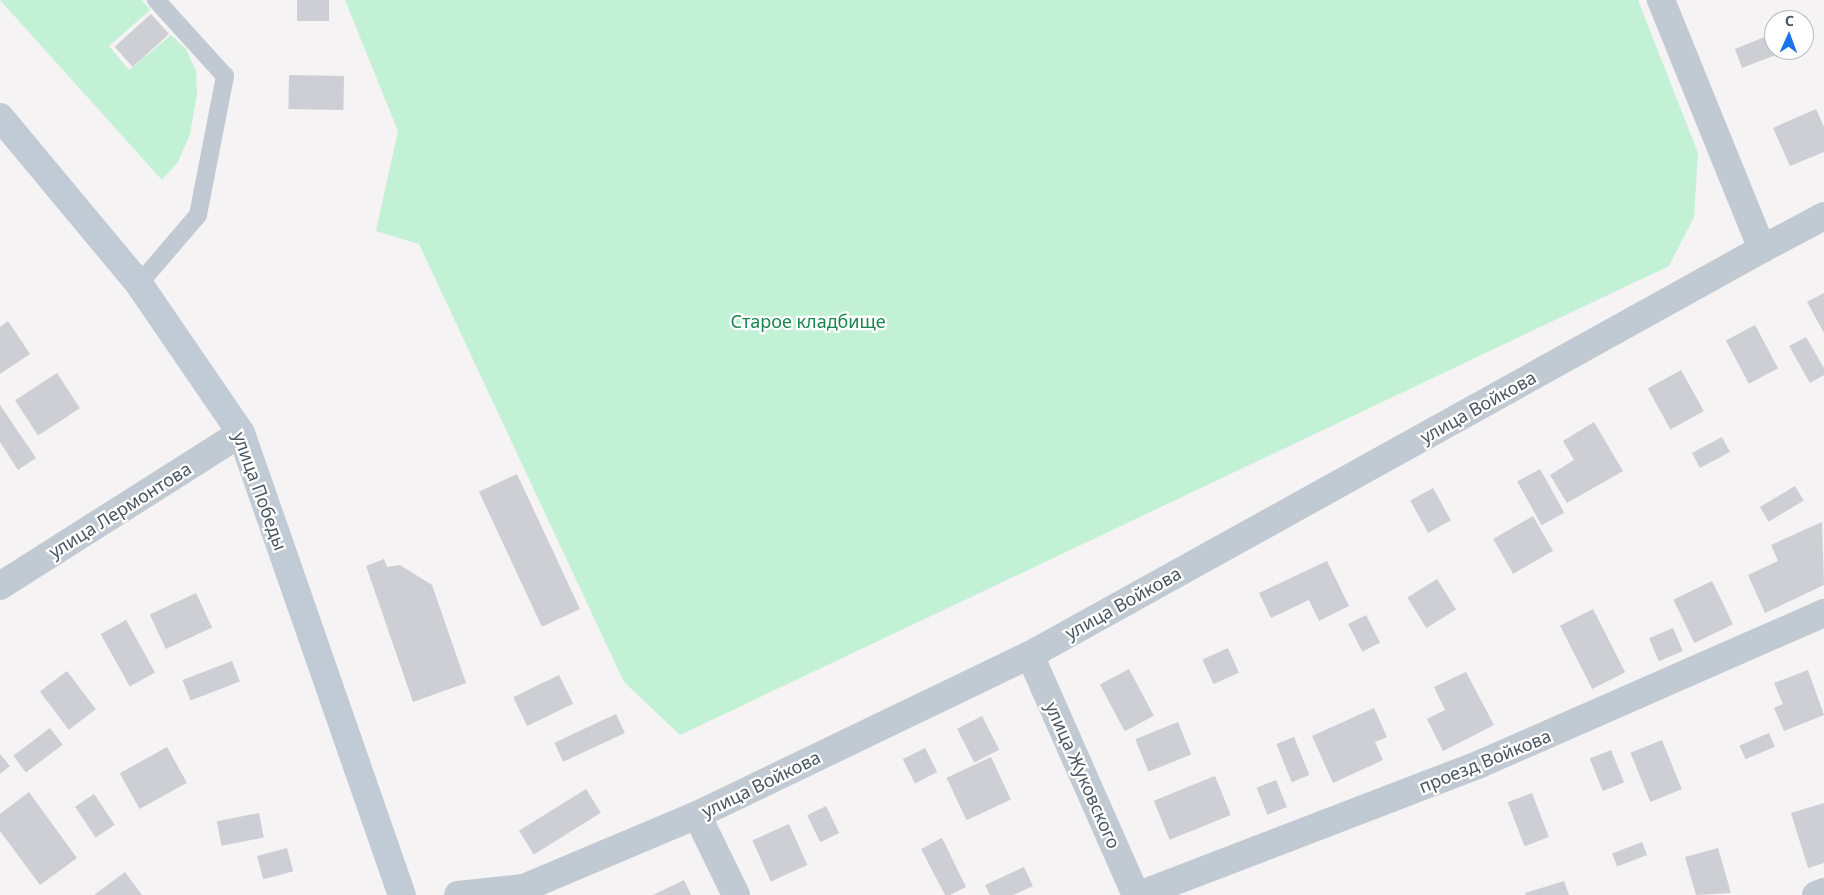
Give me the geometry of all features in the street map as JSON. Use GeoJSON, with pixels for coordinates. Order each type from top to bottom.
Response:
{"type":"FeatureCollection","features":[{"type":"Feature","properties":{"kind":"street"},"geometry":{"type":"LineString","coordinates":[[1660,0],[1762,249]]}},
{"type":"Feature","properties":{"kind":"street","name":"улица Победы"},"geometry":{"type":"LineString","coordinates":[[0,118],[139,284],[241,433],[402,895]]}},
{"type":"Feature","properties":{"kind":"street","name":"улица Войкова"},"geometry":{"type":"LineString","coordinates":[[458,895],[524,888],[697,815],[1030,655],[1824,216]]}},
{"type":"Feature","properties":{"kind":"street","name":"улица Лермонтова"},"geometry":{"type":"LineString","coordinates":[[0,586],[241,433]]}},
{"type":"Feature","properties":{"kind":"street","name":"проезд Войкова"},"geometry":{"type":"LineString","coordinates":[[1138,895],[1480,764],[1824,613]]}},
{"type":"Feature","properties":{"kind":"street","name":"улица Жуковского"},"geometry":{"type":"LineString","coordinates":[[1030,655],[1138,895]]}},
{"type":"Feature","properties":{"kind":"street"},"geometry":{"type":"LineString","coordinates":[[697,815],[736,895]]}},
{"type":"Feature","properties":{"kind":"street"},"geometry":{"type":"LineString","coordinates":[[1816,895],[1824,892]]}},
{"type":"Feature","properties":{"kind":"lane"},"geometry":{"type":"LineString","coordinates":[[139,284],[198,215],[225,76],[156,0]]}},
{"type":"Feature","properties":{"kind":"green space"},"geometry":{"type":"Polygon","coordinates":[[[0,0],[142,0],[150,10],[109,46],[129,70],[171,35],[186,49],[196,71],[197,94],[190,134],[178,162],[162,180],[0,0]]]}},
{"type":"Feature","properties":{"kind":"green space","name":"Старое кладбище"},"geometry":{"type":"Polygon","coordinates":[[[345,0],[1638,0],[1698,153],[1694,217],[1669,266],[680,735],[624,682],[419,244],[376,231],[398,131],[345,0]]]}},
{"type":"Feature","properties":{"kind":"building"},"geometry":{"type":"Polygon","coordinates":[[[297,0],[329,0],[329,21],[297,21],[297,0]]]}},
{"type":"Feature","properties":{"kind":"building"},"geometry":{"type":"Polygon","coordinates":[[[151,14],[169,34],[133,67],[115,47],[151,14]]]}},
{"type":"Feature","properties":{"kind":"building"},"geometry":{"type":"Polygon","coordinates":[[[1764,37],[1764,59],[1742,68],[1735,49],[1764,37]]]}},
{"type":"Feature","properties":{"kind":"building"},"geometry":{"type":"Polygon","coordinates":[[[289,75],[344,76],[343,110],[288,109],[289,75]]]}},
{"type":"Feature","properties":{"kind":"building"},"geometry":{"type":"Polygon","coordinates":[[[1816,109],[1824,127],[1824,152],[1790,166],[1773,128],[1816,109]]]}},
{"type":"Feature","properties":{"kind":"building"},"geometry":{"type":"Polygon","coordinates":[[[1824,293],[1824,333],[1807,302],[1824,293]]]}},
{"type":"Feature","properties":{"kind":"building"},"geometry":{"type":"Polygon","coordinates":[[[8,321],[30,354],[0,374],[0,327],[8,321]]]}},
{"type":"Feature","properties":{"kind":"building"},"geometry":{"type":"Polygon","coordinates":[[[1755,325],[1778,368],[1749,384],[1726,340],[1755,325]]]}},
{"type":"Feature","properties":{"kind":"building"},"geometry":{"type":"Polygon","coordinates":[[[1806,337],[1824,368],[1824,375],[1810,383],[1789,346],[1806,337]]]}},
{"type":"Feature","properties":{"kind":"building"},"geometry":{"type":"Polygon","coordinates":[[[1681,370],[1704,411],[1671,430],[1648,388],[1681,370]]]}},
{"type":"Feature","properties":{"kind":"building"},"geometry":{"type":"Polygon","coordinates":[[[57,373],[80,408],[38,435],[15,400],[57,373]]]}},
{"type":"Feature","properties":{"kind":"building"},"geometry":{"type":"Polygon","coordinates":[[[0,405],[36,458],[18,470],[0,442],[0,405]]]}},
{"type":"Feature","properties":{"kind":"building"},"geometry":{"type":"Polygon","coordinates":[[[1594,422],[1623,471],[1567,503],[1550,475],[1574,460],[1563,441],[1594,422]]]}},
{"type":"Feature","properties":{"kind":"building"},"geometry":{"type":"Polygon","coordinates":[[[1722,437],[1730,452],[1700,468],[1692,453],[1722,437]]]}},
{"type":"Feature","properties":{"kind":"building"},"geometry":{"type":"Polygon","coordinates":[[[1540,469],[1564,513],[1542,525],[1517,482],[1540,469]]]}},
{"type":"Feature","properties":{"kind":"building"},"geometry":{"type":"Polygon","coordinates":[[[517,474],[580,609],[542,627],[479,492],[517,474]]]}},
{"type":"Feature","properties":{"kind":"building"},"geometry":{"type":"Polygon","coordinates":[[[1795,486],[1804,501],[1769,522],[1760,507],[1795,486]]]}},
{"type":"Feature","properties":{"kind":"building"},"geometry":{"type":"Polygon","coordinates":[[[1433,488],[1451,520],[1428,533],[1410,501],[1433,488]]]}},
{"type":"Feature","properties":{"kind":"building"},"geometry":{"type":"Polygon","coordinates":[[[1533,516],[1553,551],[1513,574],[1493,539],[1533,516]]]}},
{"type":"Feature","properties":{"kind":"building"},"geometry":{"type":"Polygon","coordinates":[[[1822,522],[1824,585],[1765,613],[1748,575],[1778,561],[1771,545],[1822,522]]]}},
{"type":"Feature","properties":{"kind":"building"},"geometry":{"type":"Polygon","coordinates":[[[384,559],[387,567],[400,565],[432,585],[466,683],[413,702],[366,566],[384,559]]]}},
{"type":"Feature","properties":{"kind":"building"},"geometry":{"type":"Polygon","coordinates":[[[1327,561],[1349,606],[1319,621],[1309,600],[1271,618],[1259,593],[1327,561]]]}},
{"type":"Feature","properties":{"kind":"building"},"geometry":{"type":"Polygon","coordinates":[[[1437,579],[1456,610],[1426,628],[1407,598],[1437,579]]]}},
{"type":"Feature","properties":{"kind":"building"},"geometry":{"type":"Polygon","coordinates":[[[1712,581],[1733,624],[1694,643],[1673,600],[1712,581]]]}},
{"type":"Feature","properties":{"kind":"building"},"geometry":{"type":"Polygon","coordinates":[[[196,593],[212,627],[166,649],[150,615],[196,593]]]}},
{"type":"Feature","properties":{"kind":"building"},"geometry":{"type":"Polygon","coordinates":[[[1593,609],[1625,672],[1592,689],[1560,626],[1593,609]]]}},
{"type":"Feature","properties":{"kind":"building"},"geometry":{"type":"Polygon","coordinates":[[[1366,615],[1380,643],[1362,652],[1348,624],[1366,615]]]}},
{"type":"Feature","properties":{"kind":"building"},"geometry":{"type":"Polygon","coordinates":[[[126,620],[155,672],[130,687],[101,634],[126,620]]]}},
{"type":"Feature","properties":{"kind":"building"},"geometry":{"type":"Polygon","coordinates":[[[1673,628],[1683,651],[1659,661],[1649,638],[1673,628]]]}},
{"type":"Feature","properties":{"kind":"building"},"geometry":{"type":"Polygon","coordinates":[[[1228,648],[1239,673],[1213,684],[1202,659],[1228,648]]]}},
{"type":"Feature","properties":{"kind":"building"},"geometry":{"type":"Polygon","coordinates":[[[232,661],[240,682],[190,701],[183,680],[232,661]]]}},
{"type":"Feature","properties":{"kind":"building"},"geometry":{"type":"Polygon","coordinates":[[[1129,669],[1154,716],[1125,731],[1100,684],[1129,669]]]}},
{"type":"Feature","properties":{"kind":"building"},"geometry":{"type":"Polygon","coordinates":[[[1808,670],[1824,715],[1784,731],[1774,708],[1783,704],[1774,683],[1808,670]]]}},
{"type":"Feature","properties":{"kind":"building"},"geometry":{"type":"Polygon","coordinates":[[[67,671],[96,709],[69,730],[40,691],[67,671]]]}},
{"type":"Feature","properties":{"kind":"building"},"geometry":{"type":"Polygon","coordinates":[[[1466,672],[1494,725],[1443,751],[1427,719],[1445,710],[1434,687],[1466,672]]]}},
{"type":"Feature","properties":{"kind":"building"},"geometry":{"type":"Polygon","coordinates":[[[559,675],[573,704],[527,726],[513,697],[559,675]]]}},
{"type":"Feature","properties":{"kind":"building"},"geometry":{"type":"Polygon","coordinates":[[[1374,708],[1387,737],[1375,742],[1383,760],[1333,783],[1312,736],[1374,708]]]}},
{"type":"Feature","properties":{"kind":"building"},"geometry":{"type":"Polygon","coordinates":[[[616,714],[625,733],[563,762],[554,743],[616,714]]]}},
{"type":"Feature","properties":{"kind":"building"},"geometry":{"type":"Polygon","coordinates":[[[982,716],[999,750],[974,763],[957,729],[982,716]]]}},
{"type":"Feature","properties":{"kind":"building"},"geometry":{"type":"Polygon","coordinates":[[[1178,722],[1191,754],[1148,772],[1135,739],[1178,722]]]}},
{"type":"Feature","properties":{"kind":"building"},"geometry":{"type":"Polygon","coordinates":[[[50,728],[63,745],[26,772],[13,756],[50,728]]]}},
{"type":"Feature","properties":{"kind":"building"},"geometry":{"type":"Polygon","coordinates":[[[1769,733],[1775,747],[1745,759],[1740,746],[1769,733]]]}},
{"type":"Feature","properties":{"kind":"building"},"geometry":{"type":"Polygon","coordinates":[[[1294,737],[1309,775],[1292,782],[1276,744],[1294,737]]]}},
{"type":"Feature","properties":{"kind":"building"},"geometry":{"type":"Polygon","coordinates":[[[1662,740],[1682,789],[1650,802],[1630,753],[1662,740]]]}},
{"type":"Feature","properties":{"kind":"building"},"geometry":{"type":"Polygon","coordinates":[[[167,747],[187,783],[140,809],[120,773],[167,747]]]}},
{"type":"Feature","properties":{"kind":"building"},"geometry":{"type":"Polygon","coordinates":[[[925,748],[937,772],[915,783],[903,759],[925,748]]]}},
{"type":"Feature","properties":{"kind":"building"},"geometry":{"type":"Polygon","coordinates":[[[1611,750],[1624,782],[1603,791],[1590,759],[1611,750]]]}},
{"type":"Feature","properties":{"kind":"building"},"geometry":{"type":"Polygon","coordinates":[[[0,754],[10,766],[0,774],[0,754]]]}},
{"type":"Feature","properties":{"kind":"building"},"geometry":{"type":"Polygon","coordinates":[[[991,757],[1011,800],[966,820],[947,778],[991,757]]]}},
{"type":"Feature","properties":{"kind":"building"},"geometry":{"type":"Polygon","coordinates":[[[1215,776],[1231,815],[1170,840],[1154,801],[1215,776]]]}},
{"type":"Feature","properties":{"kind":"building"},"geometry":{"type":"Polygon","coordinates":[[[1276,780],[1287,807],[1267,815],[1257,788],[1276,780]]]}},
{"type":"Feature","properties":{"kind":"building"},"geometry":{"type":"Polygon","coordinates":[[[586,789],[601,813],[534,855],[519,831],[586,789]]]}},
{"type":"Feature","properties":{"kind":"building"},"geometry":{"type":"Polygon","coordinates":[[[29,792],[77,858],[40,885],[0,831],[0,814],[29,792]]]}},
{"type":"Feature","properties":{"kind":"building"},"geometry":{"type":"Polygon","coordinates":[[[1532,793],[1549,837],[1525,846],[1508,802],[1532,793]]]}},
{"type":"Feature","properties":{"kind":"building"},"geometry":{"type":"Polygon","coordinates":[[[94,794],[115,825],[96,838],[75,807],[94,794]]]}},
{"type":"Feature","properties":{"kind":"building"},"geometry":{"type":"Polygon","coordinates":[[[1824,803],[1824,863],[1808,868],[1791,813],[1824,803]]]}},
{"type":"Feature","properties":{"kind":"building"},"geometry":{"type":"Polygon","coordinates":[[[826,806],[839,833],[820,842],[807,815],[826,806]]]}},
{"type":"Feature","properties":{"kind":"building"},"geometry":{"type":"Polygon","coordinates":[[[259,813],[264,838],[222,846],[217,821],[259,813]]]}},
{"type":"Feature","properties":{"kind":"building"},"geometry":{"type":"Polygon","coordinates":[[[789,824],[807,865],[771,881],[752,840],[789,824]]]}},
{"type":"Feature","properties":{"kind":"building"},"geometry":{"type":"Polygon","coordinates":[[[942,838],[966,887],[950,895],[945,895],[921,849],[942,838]]]}},
{"type":"Feature","properties":{"kind":"building"},"geometry":{"type":"Polygon","coordinates":[[[1642,842],[1647,855],[1617,867],[1612,853],[1642,842]]]}},
{"type":"Feature","properties":{"kind":"building"},"geometry":{"type":"Polygon","coordinates":[[[287,848],[293,871],[263,879],[257,856],[287,848]]]}},
{"type":"Feature","properties":{"kind":"building"},"geometry":{"type":"Polygon","coordinates":[[[1718,848],[1731,893],[1696,895],[1685,857],[1718,848]]]}},
{"type":"Feature","properties":{"kind":"building"},"geometry":{"type":"Polygon","coordinates":[[[1024,867],[1033,886],[1013,895],[990,895],[985,885],[1024,867]]]}},
{"type":"Feature","properties":{"kind":"building"},"geometry":{"type":"Polygon","coordinates":[[[125,872],[142,895],[94,895],[125,872]]]}},
{"type":"Feature","properties":{"kind":"building"},"geometry":{"type":"Polygon","coordinates":[[[684,880],[691,895],[653,895],[684,880]]]}},
{"type":"Feature","properties":{"kind":"building"},"geometry":{"type":"Polygon","coordinates":[[[1564,881],[1569,895],[1526,895],[1525,893],[1564,881]]]}}]}
